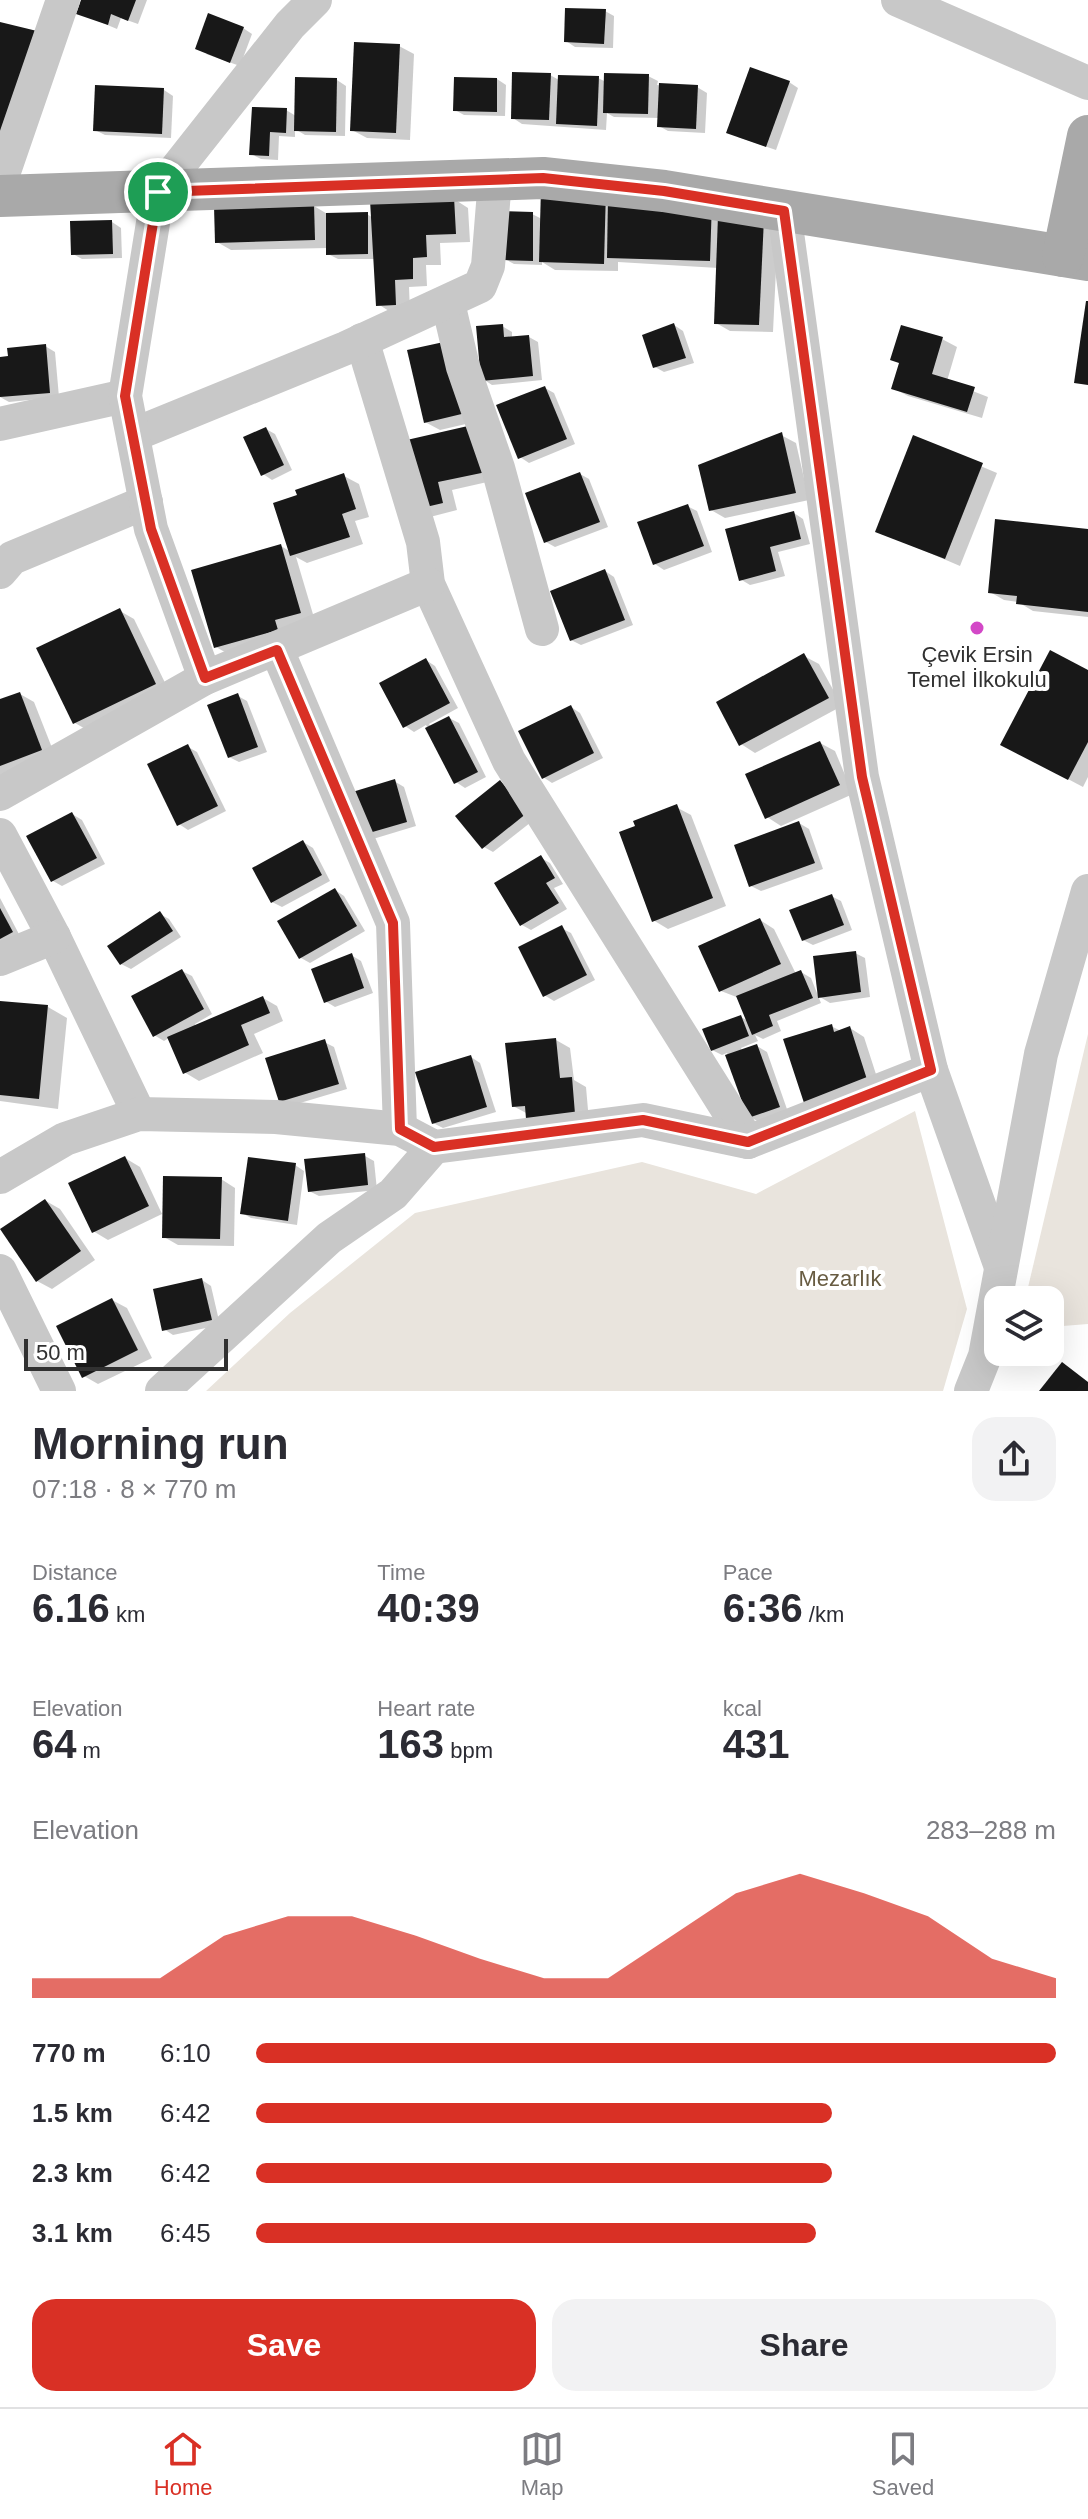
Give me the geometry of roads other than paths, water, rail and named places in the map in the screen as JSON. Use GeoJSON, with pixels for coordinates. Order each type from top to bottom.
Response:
{"type":"FeatureCollection","features":[{"type":"Feature","properties":{"kind":"main road"},"geometry":{"type":"LineString","coordinates":[[0,196],[543,178],[664,191],[1076,258],[1088,136]]}},
{"type":"Feature","properties":{"kind":"street"},"geometry":{"type":"LineString","coordinates":[[0,183],[63,0]]}},
{"type":"Feature","properties":{"kind":"street"},"geometry":{"type":"LineString","coordinates":[[898,0],[1088,83]]}},
{"type":"Feature","properties":{"kind":"street"},"geometry":{"type":"LineString","coordinates":[[205,678],[151,529],[125,396],[158,192],[303,2]]}},
{"type":"Feature","properties":{"kind":"street"},"geometry":{"type":"LineString","coordinates":[[133,435],[362,340],[480,286],[488,266],[495,179]]}},
{"type":"Feature","properties":{"kind":"street"},"geometry":{"type":"LineString","coordinates":[[784,211],[862,777],[931,1070],[1001,1267]]}},
{"type":"Feature","properties":{"kind":"street"},"geometry":{"type":"LineString","coordinates":[[448,303],[463,367],[498,468],[542,629]]}},
{"type":"Feature","properties":{"kind":"street"},"geometry":{"type":"LineString","coordinates":[[362,340],[423,542],[428,584],[509,761],[748,1142]]}},
{"type":"Feature","properties":{"kind":"street"},"geometry":{"type":"LineString","coordinates":[[0,424],[125,396]]}},
{"type":"Feature","properties":{"kind":"street"},"geometry":{"type":"LineString","coordinates":[[0,572],[12,558],[146,502]]}},
{"type":"Feature","properties":{"kind":"street"},"geometry":{"type":"LineString","coordinates":[[0,794],[205,678],[428,584]]}},
{"type":"Feature","properties":{"kind":"street"},"geometry":{"type":"LineString","coordinates":[[277,650],[393,923],[400,1129]]}},
{"type":"Feature","properties":{"kind":"street"},"geometry":{"type":"LineString","coordinates":[[0,835],[54,937],[139,1114]]}},
{"type":"Feature","properties":{"kind":"street"},"geometry":{"type":"LineString","coordinates":[[971,1391],[985,1356],[1041,1054],[1088,891]]}},
{"type":"Feature","properties":{"kind":"street"},"geometry":{"type":"LineString","coordinates":[[0,959],[54,937]]}},
{"type":"Feature","properties":{"kind":"street"},"geometry":{"type":"LineString","coordinates":[[0,1177],[65,1139],[139,1114],[276,1117],[400,1129],[434,1147],[643,1120],[748,1142],[931,1070]]}},
{"type":"Feature","properties":{"kind":"street"},"geometry":{"type":"LineString","coordinates":[[162,1391],[329,1238],[393,1194],[434,1147]]}},
{"type":"Feature","properties":{"kind":"street"},"geometry":{"type":"LineString","coordinates":[[0,1271],[59,1391]]}},
{"type":"Feature","properties":{"kind":"place","name":"Çevik Ersin Temel İlkokulu"},"geometry":{"type":"Point","coordinates":[977,628]}},
{"type":"Feature","properties":{"kind":"park label","name":"Mezarlık"},"geometry":{"type":"Point","coordinates":[840,1278]}}]}
